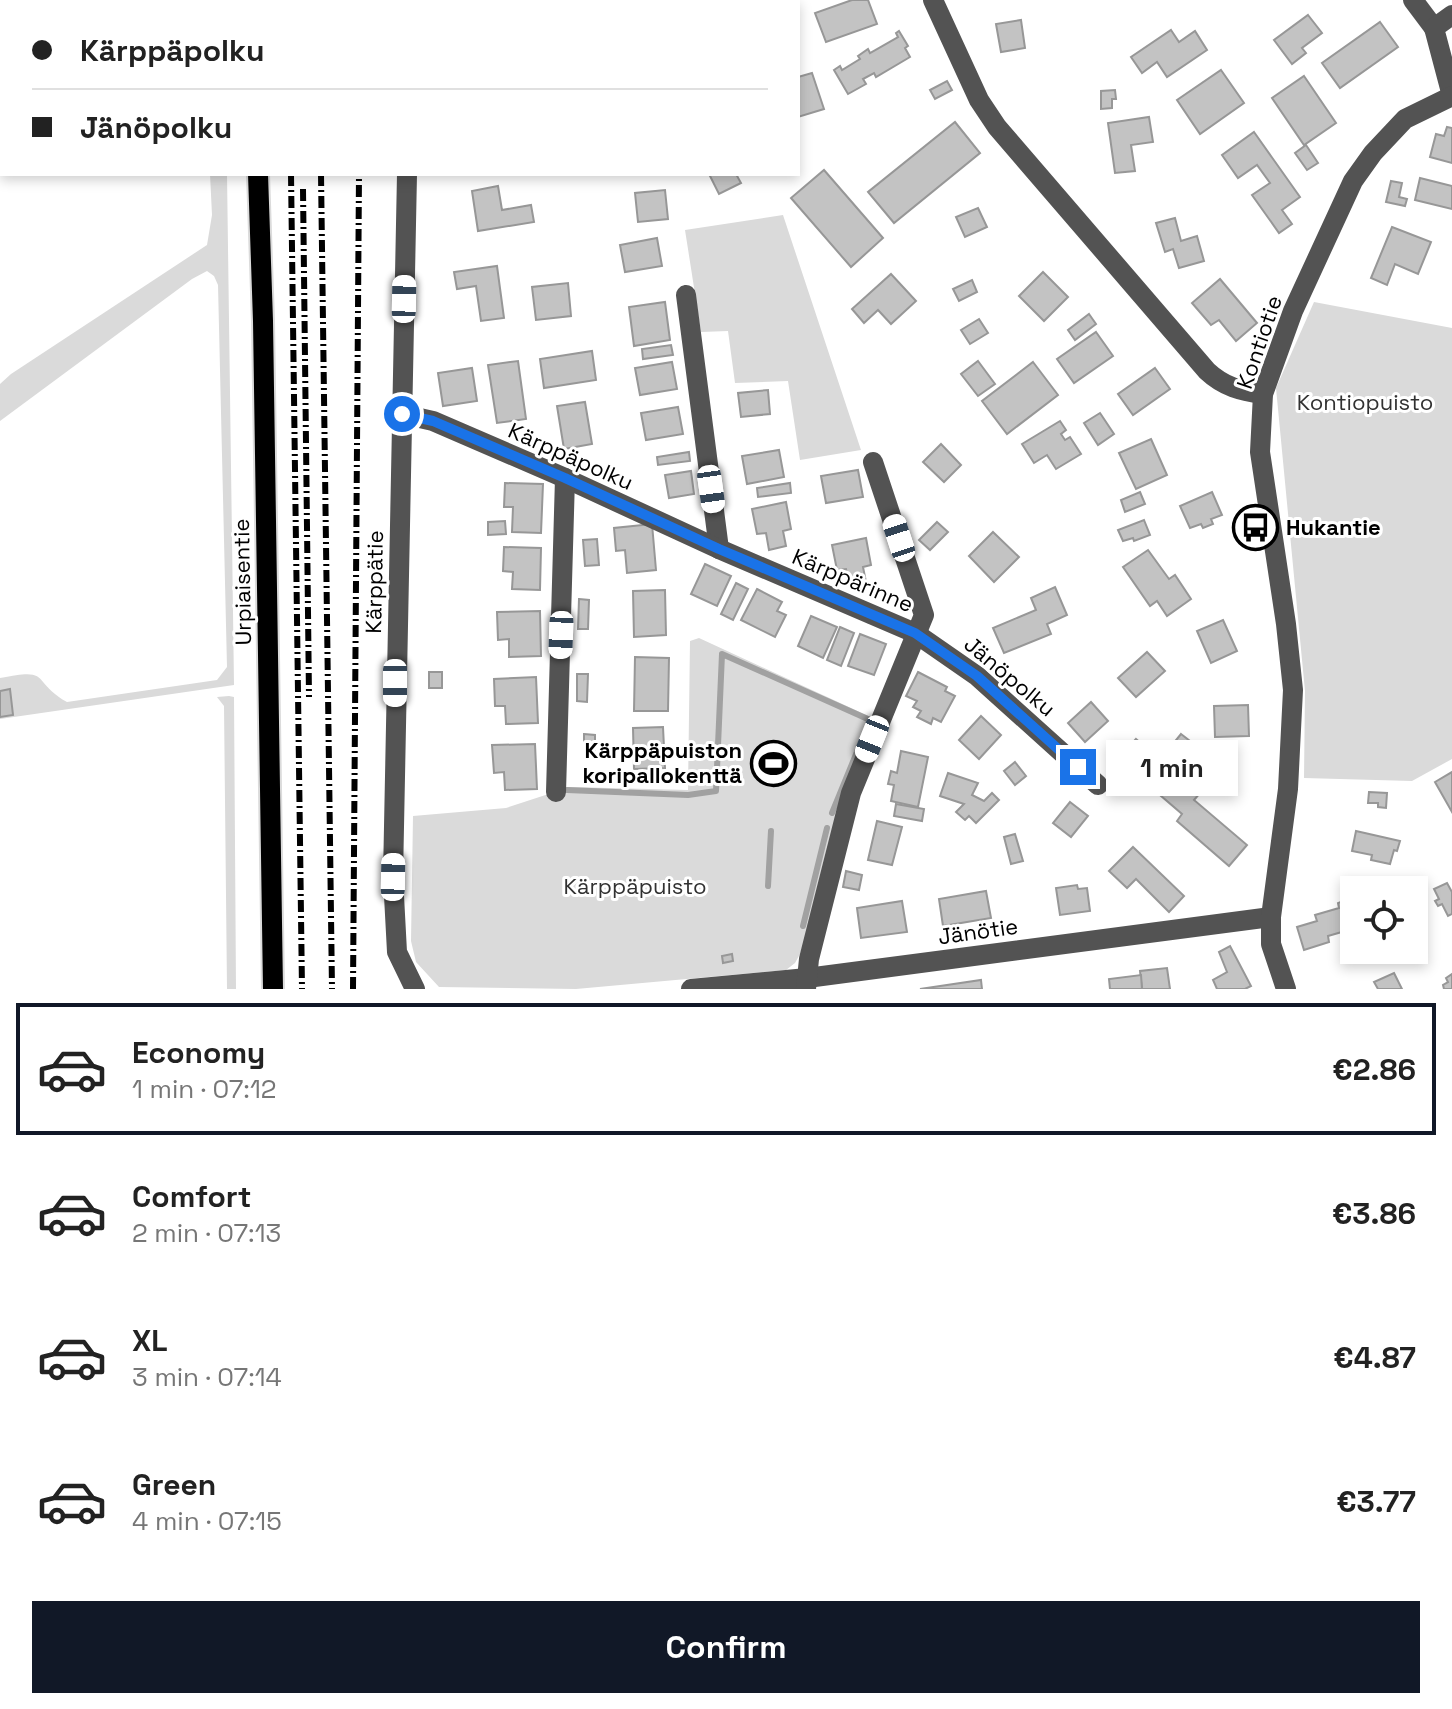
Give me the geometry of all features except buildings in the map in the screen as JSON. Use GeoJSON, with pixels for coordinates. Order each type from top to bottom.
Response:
{"type":"FeatureCollection","features":[{"type":"Feature","properties":{"kind":"main road","name":"Urpiaisentie"},"geometry":{"type":"LineString","coordinates":[[258,176],[273,989]]}},
{"type":"Feature","properties":{"kind":"street"},"geometry":{"type":"LineString","coordinates":[[933,0],[979,100],[997,127],[1207,371],[1220,383],[1233,389],[1263,394]]}},
{"type":"Feature","properties":{"kind":"street"},"geometry":{"type":"LineString","coordinates":[[1413,0],[1434,28],[1452,15]]}},
{"type":"Feature","properties":{"kind":"street","name":"Kontiotie"},"geometry":{"type":"LineString","coordinates":[[1286,989],[1271,944],[1271,917],[1288,789],[1293,690],[1260,452],[1263,394],[1293,311],[1353,181],[1373,153],[1405,119],[1452,96],[1434,28]]}},
{"type":"Feature","properties":{"kind":"street","name":"Kärppätie"},"geometry":{"type":"LineString","coordinates":[[407,176],[393,877],[397,952],[415,989]]}},
{"type":"Feature","properties":{"kind":"street"},"geometry":{"type":"LineString","coordinates":[[686,295],[719,549]]}},
{"type":"Feature","properties":{"kind":"street","name":"Kärppäpolku"},"geometry":{"type":"LineString","coordinates":[[402,414],[433,421],[719,549]]}},
{"type":"Feature","properties":{"kind":"street"},"geometry":{"type":"LineString","coordinates":[[873,462],[924,615],[915,633]]}},
{"type":"Feature","properties":{"kind":"street"},"geometry":{"type":"LineString","coordinates":[[556,792],[565,478]]}},
{"type":"Feature","properties":{"kind":"street","name":"Kärppärinne"},"geometry":{"type":"LineString","coordinates":[[719,549],[915,633],[851,793],[809,959],[806,983]]}},
{"type":"Feature","properties":{"kind":"street","name":"Jänöpolku"},"geometry":{"type":"LineString","coordinates":[[915,633],[977,676],[1098,785]]}},
{"type":"Feature","properties":{"kind":"street","name":"Jänötie"},"geometry":{"type":"LineString","coordinates":[[691,989],[806,983],[1271,917]]}},
{"type":"Feature","properties":{"kind":"green space"},"geometry":{"type":"Polygon","coordinates":[[[210,176],[227,176],[234,685],[0,719],[0,678],[35,675],[67,702],[217,680],[227,667],[218,285],[214,276],[207,271],[192,279],[0,421],[0,384],[207,245],[212,215],[210,176]]]}},
{"type":"Feature","properties":{"kind":"green space"},"geometry":{"type":"Polygon","coordinates":[[[783,215],[861,450],[800,460],[788,381],[735,383],[728,331],[701,332],[685,230],[783,215]]]}},
{"type":"Feature","properties":{"kind":"green space","name":"Kontiopuisto"},"geometry":{"type":"Polygon","coordinates":[[[1314,302],[1452,328],[1452,759],[1412,781],[1304,778],[1305,691],[1276,388],[1314,302]]]}},
{"type":"Feature","properties":{"kind":"green space","name":"Kärppäpuisto"},"geometry":{"type":"Polygon","coordinates":[[[699,638],[875,719],[795,963],[786,970],[576,989],[439,987],[416,962],[411,941],[413,816],[506,808],[570,787],[688,790],[690,641],[699,638]]]}},
{"type":"Feature","properties":{"kind":"green space"},"geometry":{"type":"Polygon","coordinates":[[[217,697],[234,697],[236,989],[227,989],[224,706],[217,697]]]}},
{"type":"Feature","properties":{"kind":"waterway"},"geometry":{"type":"LineString","coordinates":[[567,790],[688,795],[716,791],[722,654],[870,720],[832,813]]}},
{"type":"Feature","properties":{"kind":"waterway"},"geometry":{"type":"LineString","coordinates":[[803,926],[827,828]]}},
{"type":"Feature","properties":{"kind":"waterway"},"geometry":{"type":"LineString","coordinates":[[768,886],[771,831]]}},
{"type":"Feature","properties":{"kind":"railway"},"geometry":{"type":"LineString","coordinates":[[291,176],[302,989]]}},
{"type":"Feature","properties":{"kind":"railway"},"geometry":{"type":"LineString","coordinates":[[321,176],[332,989]]}},
{"type":"Feature","properties":{"kind":"railway"},"geometry":{"type":"LineString","coordinates":[[353,989],[359,176]]}},
{"type":"Feature","properties":{"kind":"railway"},"geometry":{"type":"LineString","coordinates":[[303,189],[309,697]]}},
{"type":"Feature","properties":{"kind":"place","name":"Hukantie"},"geometry":{"type":"Point","coordinates":[1255,527]}},
{"type":"Feature","properties":{"kind":"place","name":"Kärppäpuiston koripallokenttä"},"geometry":{"type":"Point","coordinates":[773,763]}},
{"type":"Feature","properties":{"kind":"route"},"geometry":{"type":"LineString","coordinates":[[402,414],[433,421],[915,633],[977,676],[1078,767]]}}]}
